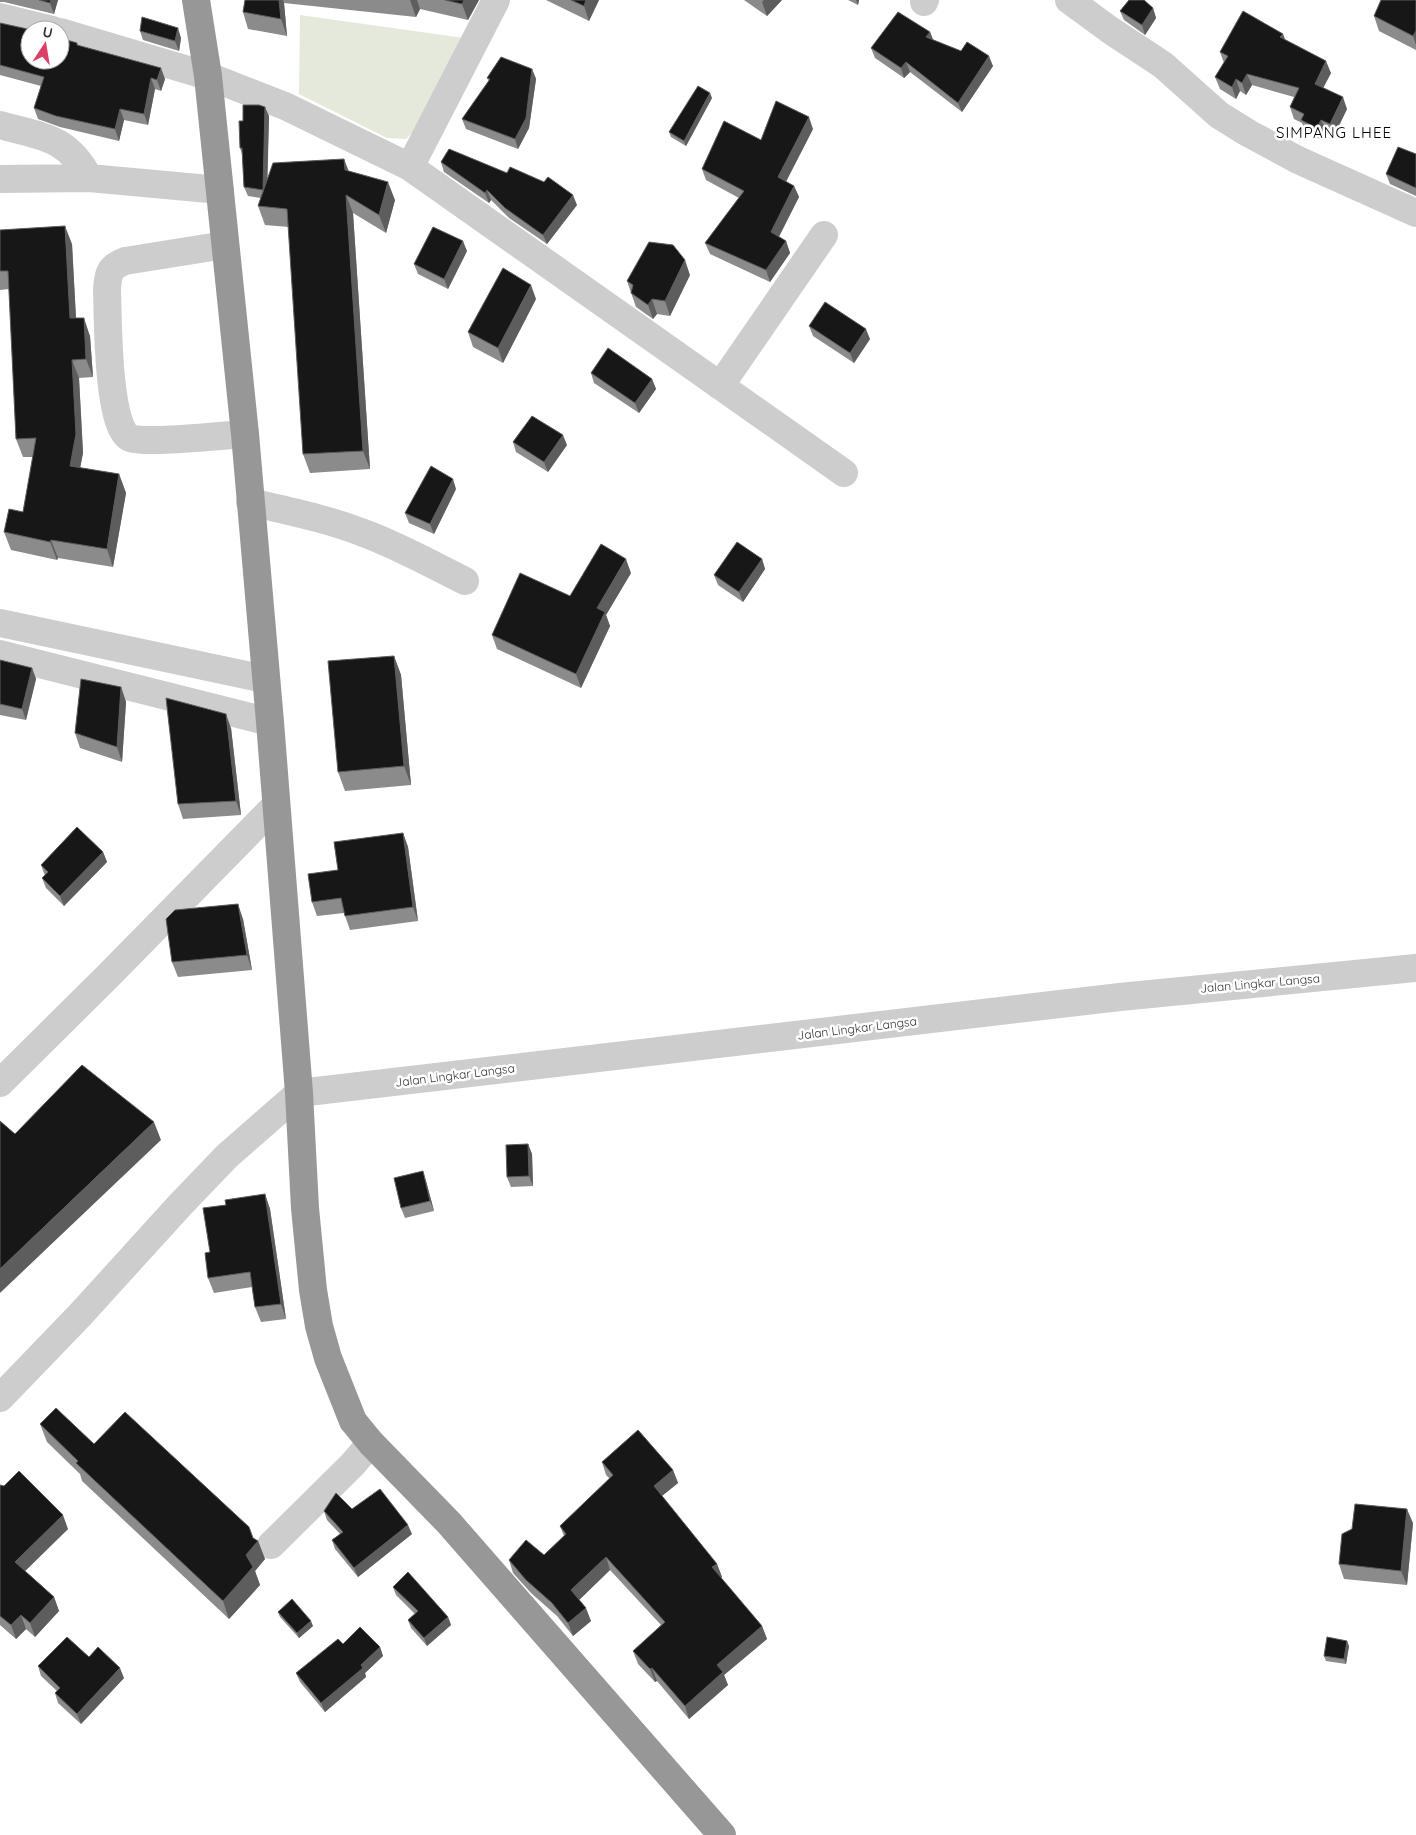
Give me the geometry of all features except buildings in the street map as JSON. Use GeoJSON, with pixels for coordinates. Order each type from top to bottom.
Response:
{"type":"FeatureCollection","features":[{"type":"Feature","properties":{"kind":"highway"},"geometry":{"type":"LineString","coordinates":[[196,0],[208,76],[245,434],[299,1093],[305,1208],[313,1290],[319,1326],[338,1388],[353,1422],[449,1523],[722,1835]]}},
{"type":"Feature","properties":{"kind":"street"},"geometry":{"type":"LineString","coordinates":[[410,166],[496,0]]}},
{"type":"Feature","properties":{"kind":"street"},"geometry":{"type":"LineString","coordinates":[[1068,0],[1163,65],[1219,115],[1248,133],[1298,160],[1416,213]]}},
{"type":"Feature","properties":{"kind":"street"},"geometry":{"type":"LineString","coordinates":[[0,17],[20,22]]}},
{"type":"Feature","properties":{"kind":"street"},"geometry":{"type":"LineString","coordinates":[[70,35],[208,76],[285,106],[410,166],[844,473]]}},
{"type":"Feature","properties":{"kind":"street"},"geometry":{"type":"LineString","coordinates":[[0,125],[46,138],[66,147],[77,157],[89,178]]}},
{"type":"Feature","properties":{"kind":"street"},"geometry":{"type":"LineString","coordinates":[[0,179],[89,178],[220,190]]}},
{"type":"Feature","properties":{"kind":"street"},"geometry":{"type":"LineString","coordinates":[[720,386],[824,235]]}},
{"type":"Feature","properties":{"kind":"street"},"geometry":{"type":"LineString","coordinates":[[225,245],[132,260],[114,266],[108,278],[107,290],[111,384],[114,406],[120,426],[126,435],[131,438],[150,440],[190,439],[245,434]]}},
{"type":"Feature","properties":{"kind":"street"},"geometry":{"type":"LineString","coordinates":[[250,502],[314,517],[360,531],[399,547],[465,581]]}},
{"type":"Feature","properties":{"kind":"street"},"geometry":{"type":"LineString","coordinates":[[0,623],[265,679]]}},
{"type":"Feature","properties":{"kind":"street"},"geometry":{"type":"LineString","coordinates":[[0,654],[270,722]]}},
{"type":"Feature","properties":{"kind":"street"},"geometry":{"type":"LineString","coordinates":[[0,1083],[276,805]]}},
{"type":"Feature","properties":{"kind":"street","name":"Jalan Lingkar Langsa"},"geometry":{"type":"LineString","coordinates":[[299,1093],[1120,997],[1416,968]]}},
{"type":"Feature","properties":{"kind":"street"},"geometry":{"type":"LineString","coordinates":[[0,1398],[80,1315],[227,1156],[299,1093]]}},
{"type":"Feature","properties":{"kind":"street"},"geometry":{"type":"LineString","coordinates":[[271,1546],[371,1443]]}},
{"type":"Feature","properties":{"kind":"shaded area"},"geometry":{"type":"Polygon","coordinates":[[[300,15],[464,38],[416,129],[406,139],[387,138],[299,94],[300,15]]]}},
{"type":"Feature","properties":{"kind":"district","name":"SIMPANG LHEE"},"geometry":{"type":"Point","coordinates":[1334,132]}}]}
